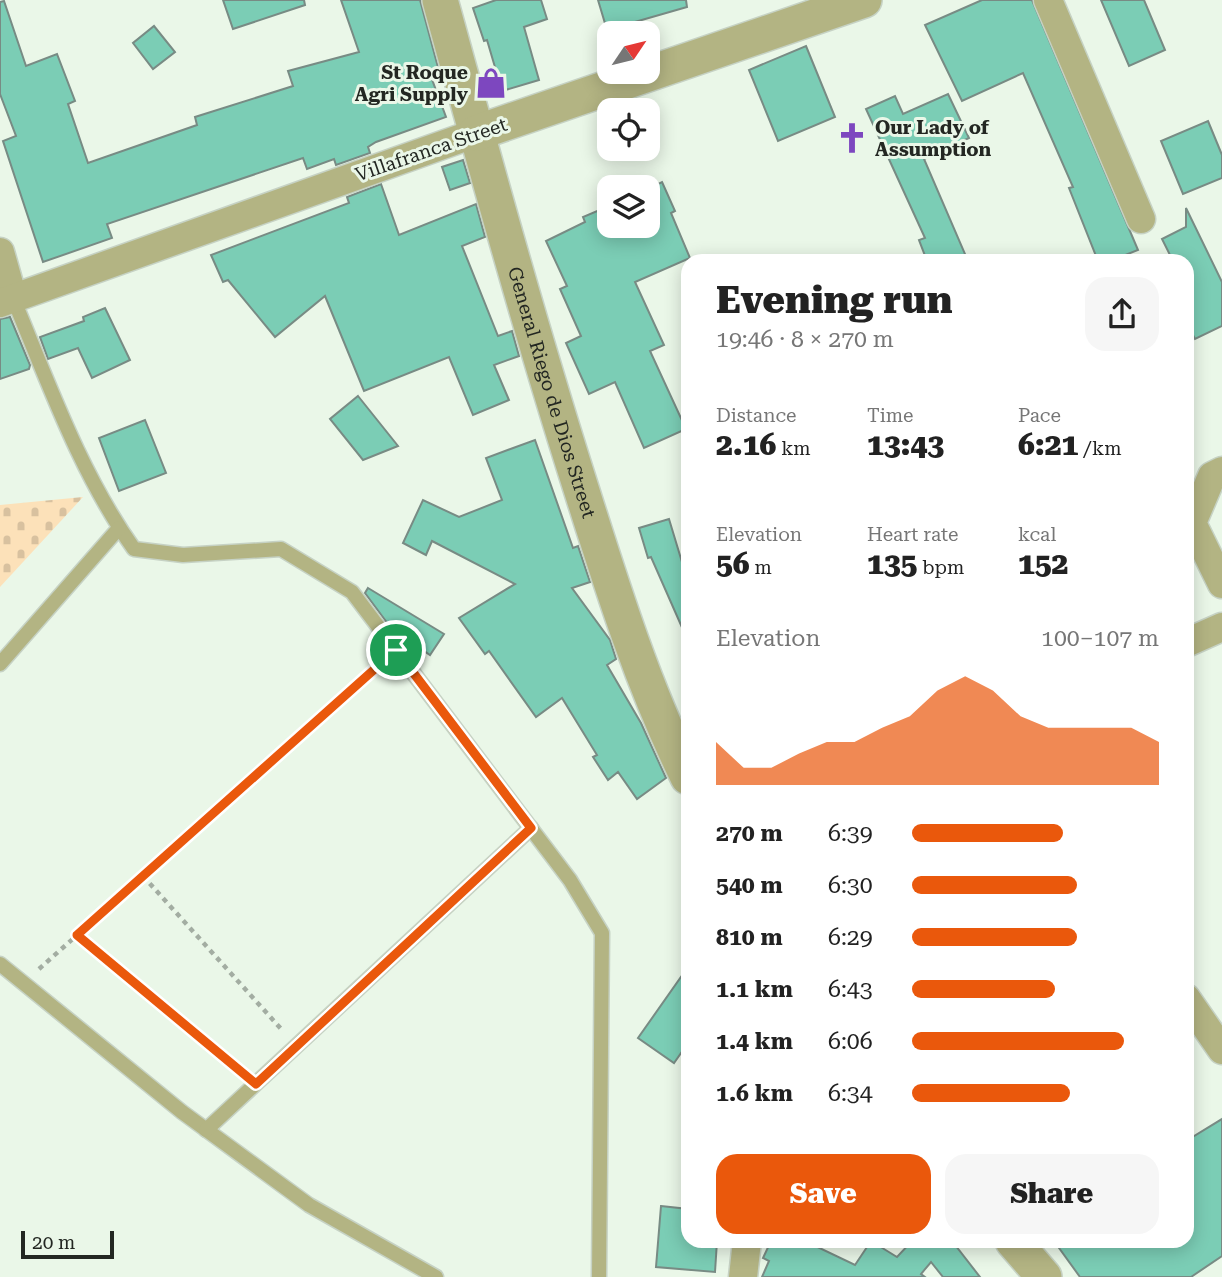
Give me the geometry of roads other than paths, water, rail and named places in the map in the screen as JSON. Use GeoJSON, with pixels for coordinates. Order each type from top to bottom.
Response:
{"type":"FeatureCollection","features":[{"type":"Feature","properties":{"kind":"street","name":"General Riego de Dios Street"},"geometry":{"type":"LineString","coordinates":[[440,0],[558,418],[618,607],[652,697],[681,761]]}},
{"type":"Feature","properties":{"kind":"street","name":"Villafranca Street"},"geometry":{"type":"LineString","coordinates":[[6,300],[476,133],[819,7],[864,0]]}},
{"type":"Feature","properties":{"kind":"street"},"geometry":{"type":"LineString","coordinates":[[1048,0],[1141,219]]}},
{"type":"Feature","properties":{"kind":"street"},"geometry":{"type":"LineString","coordinates":[[0,252],[6,300]]}},
{"type":"Feature","properties":{"kind":"street"},"geometry":{"type":"LineString","coordinates":[[1194,518],[1212,476],[1222,471]]}},
{"type":"Feature","properties":{"kind":"street"},"geometry":{"type":"LineString","coordinates":[[1194,527],[1222,584]]}},
{"type":"Feature","properties":{"kind":"street"},"geometry":{"type":"LineString","coordinates":[[1194,639],[1222,626]]}},
{"type":"Feature","properties":{"kind":"street"},"geometry":{"type":"LineString","coordinates":[[1194,1010],[1222,1051]]}},
{"type":"Feature","properties":{"kind":"street"},"geometry":{"type":"LineString","coordinates":[[743,1277],[746,1248]]}},
{"type":"Feature","properties":{"kind":"street"},"geometry":{"type":"LineString","coordinates":[[1019,1248],[1044,1277]]}},
{"type":"Feature","properties":{"kind":"lane"},"geometry":{"type":"LineString","coordinates":[[6,300],[106,509],[134,549],[183,555],[281,549],[352,592],[570,880],[602,933],[598,1277]]}},
{"type":"Feature","properties":{"kind":"lane"},"geometry":{"type":"LineString","coordinates":[[0,664],[119,528]]}},
{"type":"Feature","properties":{"kind":"lane"},"geometry":{"type":"LineString","coordinates":[[206,1130],[531,828]]}},
{"type":"Feature","properties":{"kind":"lane"},"geometry":{"type":"LineString","coordinates":[[0,964],[206,1130],[309,1205],[436,1277]]}},
{"type":"Feature","properties":{"kind":"place","name":"St Roque Agri Supply"},"geometry":{"type":"Point","coordinates":[491,83]}},
{"type":"Feature","properties":{"kind":"place","name":"Our Lady of Assumption"},"geometry":{"type":"Point","coordinates":[852,138]}}]}
